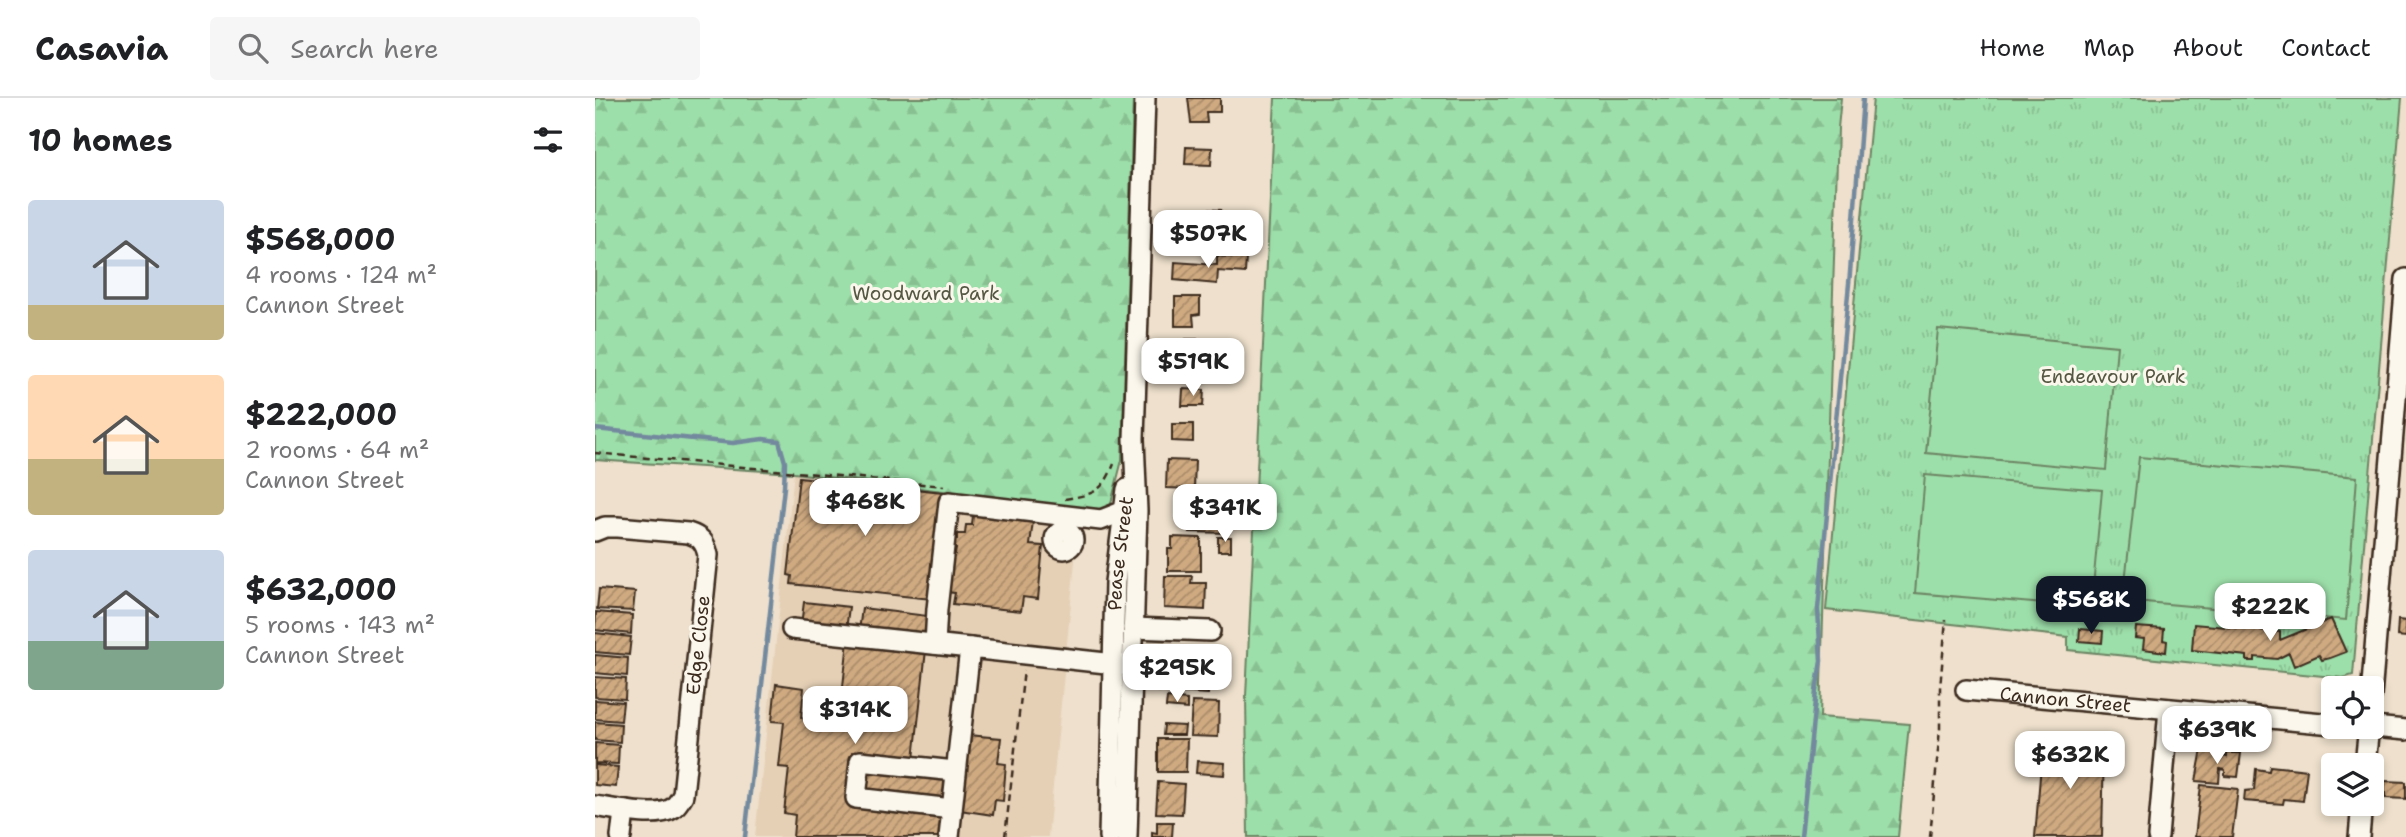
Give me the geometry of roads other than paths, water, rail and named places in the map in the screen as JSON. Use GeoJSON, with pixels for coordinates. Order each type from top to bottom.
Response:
{"type":"FeatureCollection","features":[{"type":"Feature","properties":{"kind":"street","name":"Pease Street"},"geometry":{"type":"LineString","coordinates":[[1109,837],[1123,664],[1133,628],[1137,512],[1134,439],[1145,98]]}},
{"type":"Feature","properties":{"kind":"street"},"geometry":{"type":"LineString","coordinates":[[2373,676],[2406,279]]}},
{"type":"Feature","properties":{"kind":"street","name":"Pease Street"},"geometry":{"type":"LineString","coordinates":[[1127,837],[1123,664],[1115,582],[1134,439]]}},
{"type":"Feature","properties":{"kind":"street"},"geometry":{"type":"LineString","coordinates":[[935,644],[949,502],[1065,507],[1101,520],[1124,511]]}},
{"type":"Feature","properties":{"kind":"street"},"geometry":{"type":"LineString","coordinates":[[1057,535],[1065,507]]}},
{"type":"Feature","properties":{"kind":"street","name":"Edge Close"},"geometry":{"type":"LineString","coordinates":[[595,531],[605,527],[617,527],[688,533],[699,537],[706,545],[708,555],[683,795],[672,809],[662,812],[624,811],[595,806]]}},
{"type":"Feature","properties":{"kind":"street"},"geometry":{"type":"LineString","coordinates":[[1133,628],[1209,631]]}},
{"type":"Feature","properties":{"kind":"street"},"geometry":{"type":"LineString","coordinates":[[792,629],[1123,664]]}},
{"type":"Feature","properties":{"kind":"street"},"geometry":{"type":"LineString","coordinates":[[949,837],[970,648]]}},
{"type":"Feature","properties":{"kind":"street","name":"Cannon Street"},"geometry":{"type":"LineString","coordinates":[[1966,690],[2321,723]]}},
{"type":"Feature","properties":{"kind":"street"},"geometry":{"type":"LineString","coordinates":[[2158,837],[2169,709]]}},
{"type":"Feature","properties":{"kind":"street"},"geometry":{"type":"LineString","coordinates":[[2384,728],[2406,730]]}},
{"type":"Feature","properties":{"kind":"street"},"geometry":{"type":"LineString","coordinates":[[952,809],[856,798],[860,761],[955,771]]}},
{"type":"Feature","properties":{"kind":"street"},"geometry":{"type":"LineString","coordinates":[[621,837],[624,811]]}},
{"type":"Feature","properties":{"kind":"street"},"geometry":{"type":"LineString","coordinates":[[2359,837],[2361,816]]}},
{"type":"Feature","properties":{"kind":"waterway"},"geometry":{"type":"LineString","coordinates":[[1801,837],[1821,661],[1818,609],[1850,273],[1863,98]]}},
{"type":"Feature","properties":{"kind":"waterway"},"geometry":{"type":"LineString","coordinates":[[595,429],[733,443],[763,439],[779,441],[785,462],[784,487],[745,837]]}},
{"type":"Feature","properties":{"kind":"park label","name":"Woodward Park"},"geometry":{"type":"Point","coordinates":[926,293]}},
{"type":"Feature","properties":{"kind":"park label","name":"Endeavour Park"},"geometry":{"type":"Point","coordinates":[2113,376]}}]}
